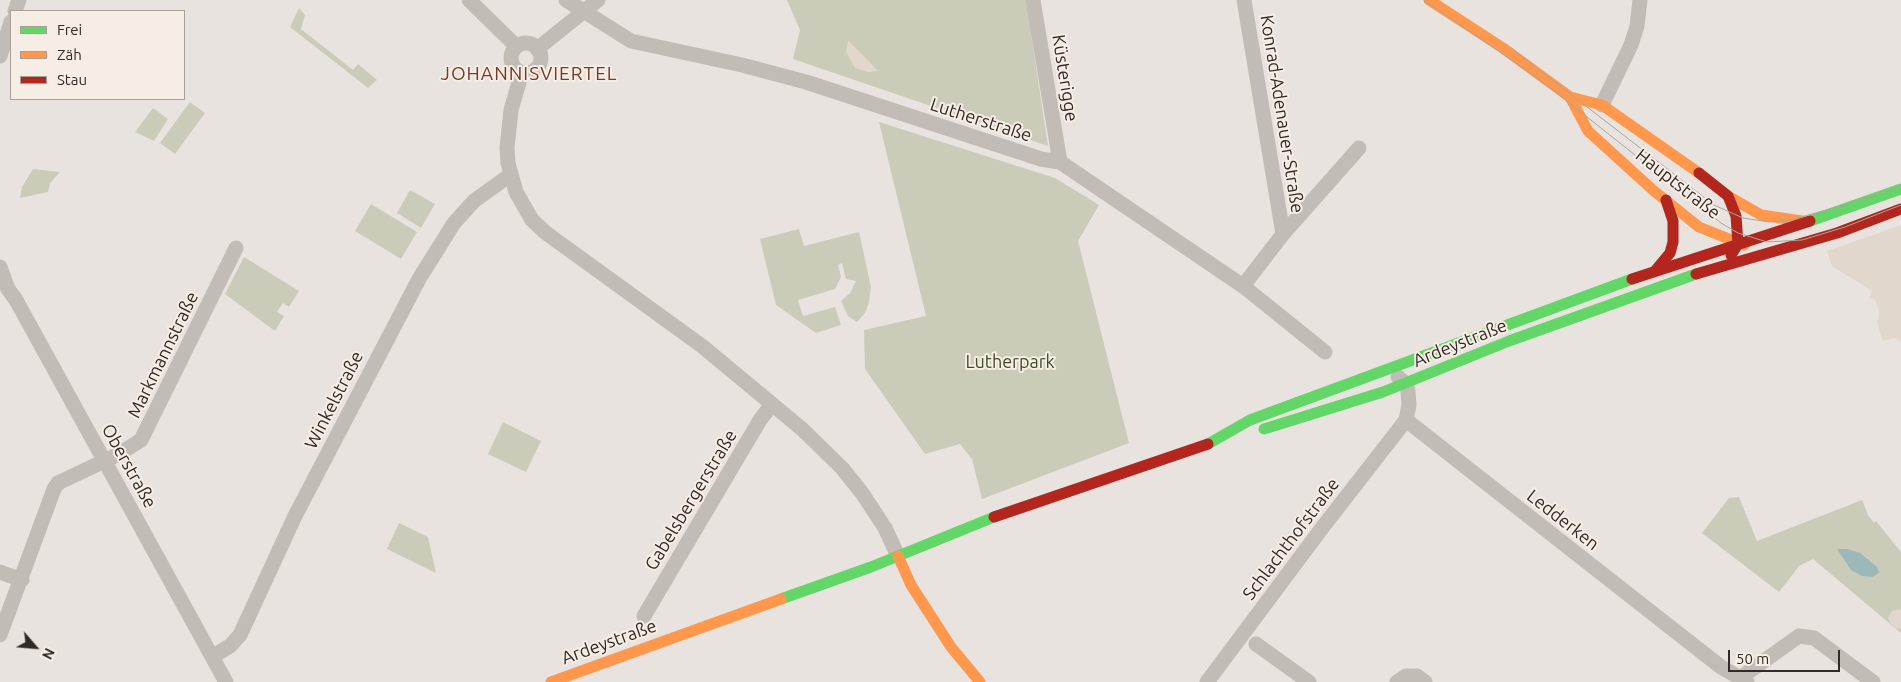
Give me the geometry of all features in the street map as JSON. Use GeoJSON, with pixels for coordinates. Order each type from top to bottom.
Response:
{"type":"FeatureCollection","features":[{"type":"Feature","properties":{"kind":"main road","name":"Hauptstraße"},"geometry":{"type":"LineString","coordinates":[[1429,0],[1503,48],[1570,97],[1602,105],[1678,157],[1728,196],[1736,216],[1738,244],[1699,227],[1588,132],[1570,97]]}},
{"type":"Feature","properties":{"kind":"main road"},"geometry":{"type":"LineString","coordinates":[[1210,443],[1250,420],[1372,374],[1655,271],[1901,190]]}},
{"type":"Feature","properties":{"kind":"main road"},"geometry":{"type":"LineString","coordinates":[[1728,196],[1746,207],[1769,217],[1808,221]]}},
{"type":"Feature","properties":{"kind":"main road"},"geometry":{"type":"LineString","coordinates":[[1655,271],[1670,253],[1673,242],[1674,221],[1666,200]]}},
{"type":"Feature","properties":{"kind":"main road","name":"Ardeystraße"},"geometry":{"type":"LineString","coordinates":[[551,682],[898,556],[970,525],[1210,443],[1263,430],[1383,392],[1484,350],[1719,266],[1733,264],[1770,251],[1837,233],[1901,209]]}},
{"type":"Feature","properties":{"kind":"main road"},"geometry":{"type":"LineString","coordinates":[[1815,239],[1814,230],[1820,218]]}},
{"type":"Feature","properties":{"kind":"main road"},"geometry":{"type":"LineString","coordinates":[[1738,244],[1770,251]]}},
{"type":"Feature","properties":{"kind":"main road","name":"Ardeystraße"},"geometry":{"type":"LineString","coordinates":[[1719,266],[1738,244]]}},
{"type":"Feature","properties":{"kind":"main road"},"geometry":{"type":"LineString","coordinates":[[898,556],[911,586],[951,648],[980,682]]}},
{"type":"Feature","properties":{"kind":"street"},"geometry":{"type":"LineString","coordinates":[[469,0],[516,46]]}},
{"type":"Feature","properties":{"kind":"street","name":"Lutherstraße"},"geometry":{"type":"LineString","coordinates":[[566,0],[631,41],[742,65],[806,82],[1032,156],[1060,162],[1243,286],[1325,352]]}},
{"type":"Feature","properties":{"kind":"street"},"geometry":{"type":"LineString","coordinates":[[537,49],[598,0]]}},
{"type":"Feature","properties":{"kind":"street","name":"Küsterigge"},"geometry":{"type":"LineString","coordinates":[[1033,0],[1060,162]]}},
{"type":"Feature","properties":{"kind":"street","name":"Konrad-Adenauer-Straße"},"geometry":{"type":"LineString","coordinates":[[1244,0],[1283,234]]}},
{"type":"Feature","properties":{"kind":"street"},"geometry":{"type":"LineString","coordinates":[[1602,105],[1631,45],[1637,26],[1640,0]]}},
{"type":"Feature","properties":{"kind":"street"},"geometry":{"type":"LineString","coordinates":[[0,56],[10,25]]}},
{"type":"Feature","properties":{"kind":"street"},"geometry":{"type":"LineString","coordinates":[[525,43],[537,49],[540,57],[538,66],[531,72],[522,72],[514,68],[511,59],[516,46],[525,43]]}},
{"type":"Feature","properties":{"kind":"street"},"geometry":{"type":"LineString","coordinates":[[522,72],[511,110],[507,148],[510,175],[523,206],[546,233],[702,346],[772,404],[842,468],[862,493],[885,528],[898,556]]}},
{"type":"Feature","properties":{"kind":"street","name":"Konrad-Adenauer-Straße"},"geometry":{"type":"LineString","coordinates":[[1243,286],[1283,234],[1359,148]]}},
{"type":"Feature","properties":{"kind":"street","name":"Winkelstraße"},"geometry":{"type":"LineString","coordinates":[[212,656],[230,646],[240,635],[295,516],[419,279],[454,223],[474,201],[510,175]]}},
{"type":"Feature","properties":{"kind":"street","name":"Markmannstraße"},"geometry":{"type":"LineString","coordinates":[[0,635],[22,580],[54,489],[58,483],[135,445],[146,433],[236,248]]}},
{"type":"Feature","properties":{"kind":"street","name":"Oberstraße"},"geometry":{"type":"LineString","coordinates":[[0,267],[8,289],[16,300],[226,682]]}},
{"type":"Feature","properties":{"kind":"street"},"geometry":{"type":"LineString","coordinates":[[1389,369],[1406,384],[1409,405],[1406,420]]}},
{"type":"Feature","properties":{"kind":"street"},"geometry":{"type":"LineString","coordinates":[[1372,374],[1383,392]]}},
{"type":"Feature","properties":{"kind":"street","name":"Gabelsbergerstraße"},"geometry":{"type":"LineString","coordinates":[[644,616],[760,420],[772,404]]}},
{"type":"Feature","properties":{"kind":"street","name":"Ledderken"},"geometry":{"type":"LineString","coordinates":[[1406,420],[1721,667],[1743,680]]}},
{"type":"Feature","properties":{"kind":"street","name":"Schlachthofstraße"},"geometry":{"type":"LineString","coordinates":[[1207,682],[1406,420]]}},
{"type":"Feature","properties":{"kind":"street"},"geometry":{"type":"LineString","coordinates":[[0,572],[22,580]]}},
{"type":"Feature","properties":{"kind":"street"},"geometry":{"type":"LineString","coordinates":[[1743,680],[1798,636],[1814,638],[1873,682]]}},
{"type":"Feature","properties":{"kind":"street"},"geometry":{"type":"LineString","coordinates":[[1256,644],[1309,682]]}},
{"type":"Feature","properties":{"kind":"street"},"geometry":{"type":"LineString","coordinates":[[1397,682],[1406,676],[1417,676],[1425,682]]}},
{"type":"Feature","properties":{"kind":"green space"},"geometry":{"type":"Polygon","coordinates":[[[787,0],[1026,0],[1048,146],[793,59],[800,30],[787,0]]]}},
{"type":"Feature","properties":{"kind":"green space"},"geometry":{"type":"Polygon","coordinates":[[[299,8],[305,15],[301,29],[353,70],[358,64],[377,80],[368,88],[290,27],[299,8]]]}},
{"type":"Feature","properties":{"kind":"green space"},"geometry":{"type":"Polygon","coordinates":[[[190,102],[205,113],[175,154],[160,143],[190,102]]]}},
{"type":"Feature","properties":{"kind":"green space"},"geometry":{"type":"Polygon","coordinates":[[[153,108],[168,119],[154,141],[135,132],[153,108]]]}},
{"type":"Feature","properties":{"kind":"green space","name":"Lutherpark"},"geometry":{"type":"Polygon","coordinates":[[[879,122],[1055,178],[1099,205],[1078,241],[1129,443],[982,499],[972,459],[960,444],[925,454],[865,369],[864,330],[926,316],[879,122]]]}},
{"type":"Feature","properties":{"kind":"green space"},"geometry":{"type":"Polygon","coordinates":[[[33,169],[60,172],[50,183],[48,192],[20,198],[22,187],[33,169]]]}},
{"type":"Feature","properties":{"kind":"green space"},"geometry":{"type":"Polygon","coordinates":[[[410,190],[435,204],[421,228],[397,213],[410,190]]]}},
{"type":"Feature","properties":{"kind":"green space"},"geometry":{"type":"Polygon","coordinates":[[[371,204],[417,232],[401,259],[355,231],[371,204]]]}},
{"type":"Feature","properties":{"kind":"green space"},"geometry":{"type":"Polygon","coordinates":[[[799,229],[804,246],[859,232],[871,287],[865,313],[857,322],[848,316],[841,301],[850,293],[856,281],[846,279],[842,263],[838,265],[841,277],[835,289],[798,300],[803,316],[835,307],[841,325],[816,333],[776,305],[760,239],[799,229]]]}},
{"type":"Feature","properties":{"kind":"green space"},"geometry":{"type":"Polygon","coordinates":[[[244,257],[299,291],[289,307],[283,303],[277,312],[284,316],[275,331],[225,294],[244,257]]]}},
{"type":"Feature","properties":{"kind":"green space"},"geometry":{"type":"Polygon","coordinates":[[[503,422],[541,441],[526,472],[488,454],[503,422]]]}},
{"type":"Feature","properties":{"kind":"green space"},"geometry":{"type":"Polygon","coordinates":[[[1739,497],[1757,541],[1862,500],[1868,515],[1874,523],[1876,521],[1901,552],[1901,633],[1813,559],[1799,566],[1779,592],[1702,533],[1729,498],[1739,497]]]}},
{"type":"Feature","properties":{"kind":"green space"},"geometry":{"type":"Polygon","coordinates":[[[399,523],[428,537],[436,573],[387,549],[399,523]]]}},
{"type":"Feature","properties":{"kind":"shaded area"},"geometry":{"type":"Polygon","coordinates":[[[848,41],[878,71],[868,72],[855,68],[846,52],[848,41]]]}},
{"type":"Feature","properties":{"kind":"shaded area"},"geometry":{"type":"Polygon","coordinates":[[[1901,225],[1901,342],[1894,338],[1883,341],[1877,322],[1878,306],[1874,299],[1869,298],[1872,291],[1832,266],[1827,251],[1901,225]]]}},
{"type":"Feature","properties":{"kind":"shaded area"},"geometry":{"type":"Polygon","coordinates":[[[1901,609],[1901,629],[1895,628],[1890,623],[1888,617],[1892,611],[1901,609]]]}},
{"type":"Feature","properties":{"kind":"water"},"geometry":{"type":"Polygon","coordinates":[[[1837,549],[1847,549],[1860,553],[1877,567],[1879,573],[1872,577],[1862,576],[1851,570],[1837,549]]]}},
{"type":"Feature","properties":{"kind":"tram line"},"geometry":{"type":"LineString","coordinates":[[1424,0],[1539,79],[1721,223],[1738,233],[1767,242],[1802,240],[1845,227],[1901,205]]}},
{"type":"Feature","properties":{"kind":"tram line"},"geometry":{"type":"LineString","coordinates":[[1512,49],[1714,205],[1743,218],[1769,222],[1790,220],[1852,203],[1901,186]]}},
{"type":"Feature","properties":{"kind":"traffic: fast"},"geometry":{"type":"LineString","coordinates":[[1810,221],[1901,189]]}},
{"type":"Feature","properties":{"kind":"traffic: fast"},"geometry":{"type":"LineString","coordinates":[[1264,429],[1383,392],[1509,341],[1696,274]]}},
{"type":"Feature","properties":{"kind":"traffic: fast"},"geometry":{"type":"LineString","coordinates":[[1208,444],[1250,420],[1632,279]]}},
{"type":"Feature","properties":{"kind":"traffic: fast"},"geometry":{"type":"LineString","coordinates":[[781,599],[871,567],[994,517]]}},
{"type":"Feature","properties":{"kind":"traffic: slow"},"geometry":{"type":"LineString","coordinates":[[1429,0],[1503,48],[1570,97],[1602,105],[1699,173]]}},
{"type":"Feature","properties":{"kind":"traffic: slow"},"geometry":{"type":"LineString","coordinates":[[1570,97],[1588,131],[1654,191],[1699,227],[1744,245]]}},
{"type":"Feature","properties":{"kind":"traffic: slow"},"geometry":{"type":"LineString","coordinates":[[1728,196],[1761,215],[1802,221]]}},
{"type":"Feature","properties":{"kind":"traffic: slow"},"geometry":{"type":"LineString","coordinates":[[898,556],[911,585],[951,647],[980,682]]}},
{"type":"Feature","properties":{"kind":"traffic: slow"},"geometry":{"type":"LineString","coordinates":[[551,682],[781,599]]}},
{"type":"Feature","properties":{"kind":"traffic: jam"},"geometry":{"type":"LineString","coordinates":[[1699,173],[1728,196],[1736,216],[1738,244],[1731,255]]}},
{"type":"Feature","properties":{"kind":"traffic: jam"},"geometry":{"type":"LineString","coordinates":[[1655,271],[1670,253],[1673,242],[1673,221],[1666,200]]}},
{"type":"Feature","properties":{"kind":"traffic: jam"},"geometry":{"type":"LineString","coordinates":[[1696,274],[1837,233],[1901,209]]}},
{"type":"Feature","properties":{"kind":"traffic: jam"},"geometry":{"type":"LineString","coordinates":[[1632,279],[1810,221]]}},
{"type":"Feature","properties":{"kind":"traffic: jam"},"geometry":{"type":"LineString","coordinates":[[994,517],[1208,444]]}},
{"type":"Feature","properties":{"kind":"district","name":"JOHANNISVIERTEL"},"geometry":{"type":"Point","coordinates":[529,74]}}]}
